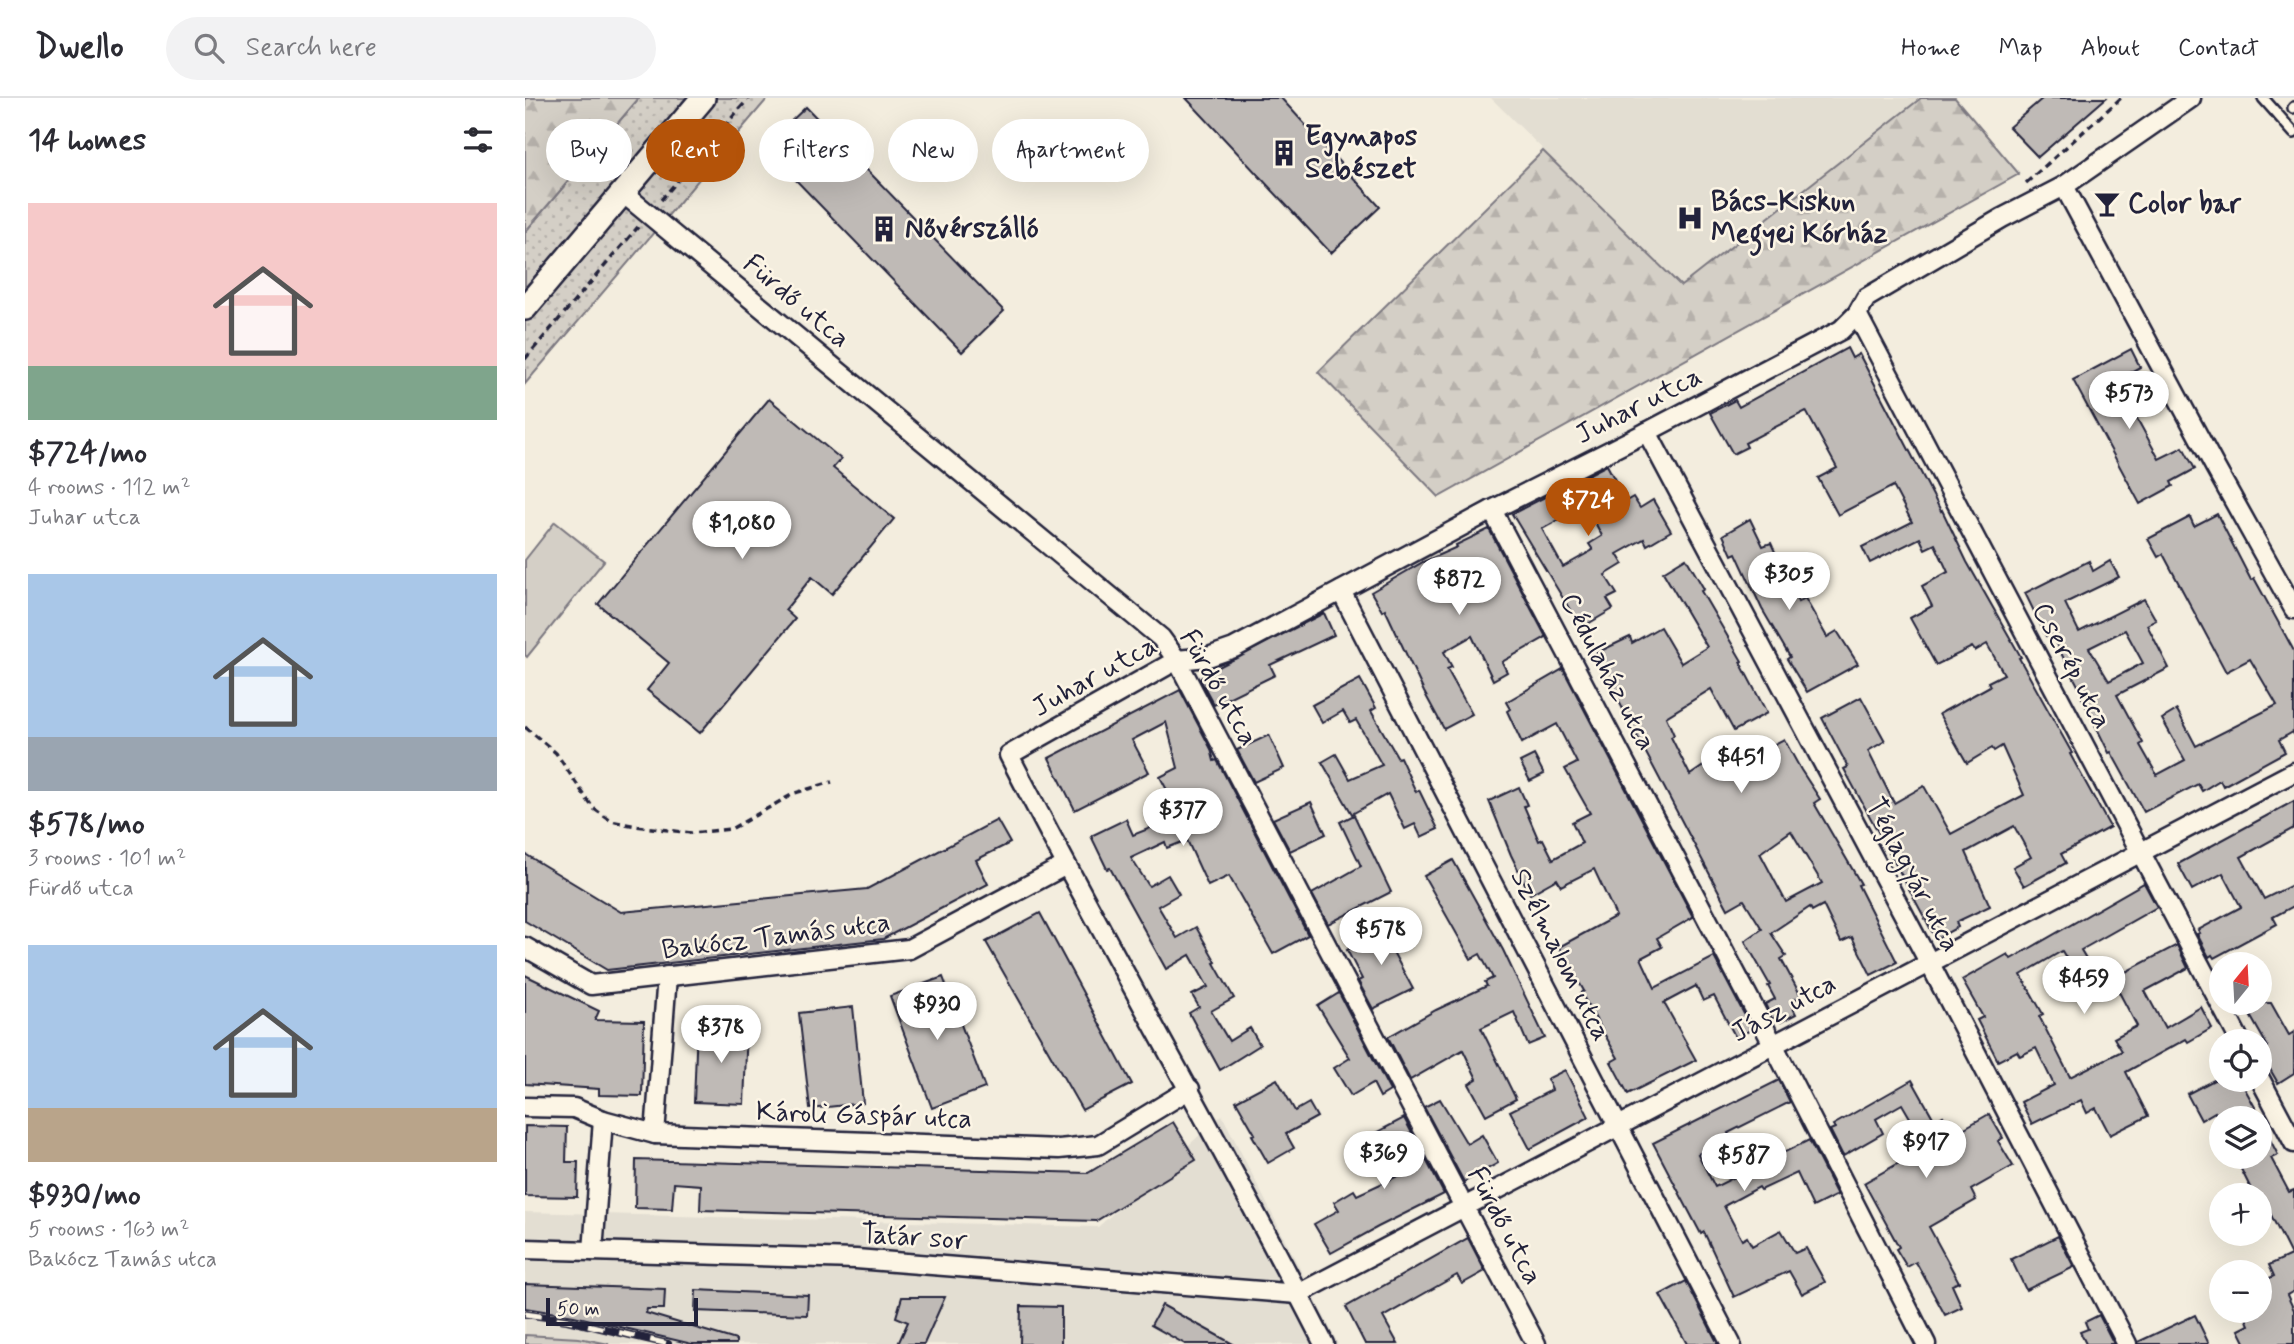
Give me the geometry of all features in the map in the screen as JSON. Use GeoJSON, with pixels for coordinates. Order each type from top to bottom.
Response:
{"type":"FeatureCollection","features":[{"type":"Feature","properties":{"kind":"street"},"geometry":{"type":"LineString","coordinates":[[525,308],[703,98]]}},
{"type":"Feature","properties":{"kind":"street","name":"Juhar utca"},"geometry":{"type":"LineString","coordinates":[[1066,865],[1009,755],[1177,660],[1207,657],[1234,648],[1492,510],[1841,330],[1857,314],[1866,298],[2002,218],[2064,186],[2191,98]]}},
{"type":"Feature","properties":{"kind":"street"},"geometry":{"type":"LineString","coordinates":[[2064,186],[2294,609]]}},
{"type":"Feature","properties":{"kind":"street","name":"Fürdő utca"},"geometry":{"type":"LineString","coordinates":[[623,193],[1161,638],[1177,660],[1536,1344]]}},
{"type":"Feature","properties":{"kind":"street","name":"Cserép utca"},"geometry":{"type":"LineString","coordinates":[[1857,314],[2234,1029]]}},
{"type":"Feature","properties":{"kind":"street","name":"Téglagyár utca"},"geometry":{"type":"LineString","coordinates":[[1647,432],[1929,962],[2127,1344]]}},
{"type":"Feature","properties":{"kind":"street","name":"Cédulaház utca"},"geometry":{"type":"LineString","coordinates":[[1492,510],[1773,1044],[1926,1344]]}},
{"type":"Feature","properties":{"kind":"street","name":"Szélmalom utca"},"geometry":{"type":"LineString","coordinates":[[1341,591],[1731,1344]]}},
{"type":"Feature","properties":{"kind":"street","name":"Jász utca"},"geometry":{"type":"LineString","coordinates":[[1299,1294],[2294,772]]}},
{"type":"Feature","properties":{"kind":"street"},"geometry":{"type":"LineString","coordinates":[[1066,865],[1190,1089],[1324,1344]]}},
{"type":"Feature","properties":{"kind":"street","name":"Bakócz Tamás utca"},"geometry":{"type":"LineString","coordinates":[[525,947],[591,985],[909,948],[1066,865]]}},
{"type":"Feature","properties":{"kind":"street"},"geometry":{"type":"LineString","coordinates":[[655,1134],[667,976]]}},
{"type":"Feature","properties":{"kind":"street","name":"Károli Gáspár utca"},"geometry":{"type":"LineString","coordinates":[[525,1107],[573,1108],[603,1120],[655,1134],[1059,1149],[1098,1145],[1190,1089]]}},
{"type":"Feature","properties":{"kind":"street"},"geometry":{"type":"LineString","coordinates":[[2267,1092],[2294,1143]]}},
{"type":"Feature","properties":{"kind":"street"},"geometry":{"type":"LineString","coordinates":[[593,1251],[603,1120]]}},
{"type":"Feature","properties":{"kind":"street","name":"Tatár sor"},"geometry":{"type":"LineString","coordinates":[[525,1249],[856,1259],[1299,1294]]}},
{"type":"Feature","properties":{"kind":"lane"},"geometry":{"type":"LineString","coordinates":[[2263,98],[2294,133]]}},
{"type":"Feature","properties":{"kind":"path"},"geometry":{"type":"LineString","coordinates":[[2025,184],[2121,98]]}},
{"type":"Feature","properties":{"kind":"path"},"geometry":{"type":"LineString","coordinates":[[525,727],[556,753],[593,808],[611,821],[636,826],[691,833],[731,829],[795,793],[832,782]]}},
{"type":"Feature","properties":{"kind":"shaded area","name":"Bács-Kiskun Megyei Kórház"},"geometry":{"type":"Polygon","coordinates":[[[1491,98],[1921,98],[1681,286],[1491,98]]]}},
{"type":"Feature","properties":{"kind":"shaded area"},"geometry":{"type":"Polygon","coordinates":[[[1222,1115],[1338,1344],[609,1344],[579,1338],[525,1335],[525,1212],[1098,1227],[1222,1115]]]}},
{"type":"Feature","properties":{"kind":"green space"},"geometry":{"type":"Polygon","coordinates":[[[525,98],[639,98],[621,119],[546,119],[546,182],[568,182],[525,232],[525,98]]]}},
{"type":"Feature","properties":{"kind":"green space"},"geometry":{"type":"Polygon","coordinates":[[[639,98],[768,98],[745,125],[745,119],[646,119],[646,182],[697,182],[525,384],[525,232],[568,182],[632,182],[632,119],[621,119],[639,98]]]}},
{"type":"Feature","properties":{"kind":"green space"},"geometry":{"type":"Polygon","coordinates":[[[1921,98],[1955,98],[2019,174],[1439,497],[1318,372],[1543,151],[1681,286],[1921,98]]]}},
{"type":"Feature","properties":{"kind":"green space"},"geometry":{"type":"Polygon","coordinates":[[[555,522],[604,561],[527,657],[525,560],[555,522]]]}},
{"type":"Feature","properties":{"kind":"green space"},"geometry":{"type":"Polygon","coordinates":[[[525,1335],[579,1338],[609,1344],[525,1344],[525,1335]]]}},
{"type":"Feature","properties":{"kind":"building","name":"Egynapos Sebészet"},"geometry":{"type":"Polygon","coordinates":[[[1186,98],[1281,98],[1380,207],[1331,253],[1186,98]]]}},
{"type":"Feature","properties":{"kind":"building"},"geometry":{"type":"Polygon","coordinates":[[[2043,98],[2106,98],[2038,157],[2009,127],[2043,98]]]}},
{"type":"Feature","properties":{"kind":"building","name":"Nővérszálló"},"geometry":{"type":"Polygon","coordinates":[[[806,107],[818,119],[793,119],[806,107]]]}},
{"type":"Feature","properties":{"kind":"building","name":"Nővérszálló"},"geometry":{"type":"Polygon","coordinates":[[[874,177],[1004,311],[962,352],[798,182],[874,182],[874,177]]]}},
{"type":"Feature","properties":{"kind":"building"},"geometry":{"type":"Polygon","coordinates":[[[1847,348],[1852,358],[1859,354],[2110,827],[2061,854],[2066,863],[2024,886],[2013,867],[2031,857],[2014,826],[1966,852],[1990,906],[1956,922],[1958,927],[1936,939],[1844,769],[1848,767],[1822,718],[1861,697],[1885,741],[1868,751],[1894,803],[1924,786],[1951,834],[2024,795],[2002,746],[1994,751],[1992,748],[1967,763],[1939,714],[1990,686],[1988,682],[2004,674],[1987,644],[1975,651],[1972,647],[1936,665],[1910,618],[1932,606],[1922,586],[1948,572],[1935,544],[1925,549],[1920,538],[1870,563],[1862,547],[1912,522],[1893,486],[1838,515],[1818,478],[1837,468],[1806,411],[1745,443],[1747,447],[1733,454],[1710,413],[1735,400],[1739,407],[1847,348]]]}},
{"type":"Feature","properties":{"kind":"building"},"geometry":{"type":"Polygon","coordinates":[[[2131,349],[2140,367],[2116,380],[2159,459],[2183,447],[2195,469],[2171,482],[2173,486],[2140,504],[2073,380],[2131,349]]]}},
{"type":"Feature","properties":{"kind":"building"},"geometry":{"type":"Polygon","coordinates":[[[769,399],[841,459],[833,468],[894,519],[832,594],[812,577],[785,610],[795,619],[700,733],[647,690],[669,663],[598,604],[769,399]]]}},
{"type":"Feature","properties":{"kind":"building"},"geometry":{"type":"Polygon","coordinates":[[[1607,465],[1626,501],[1633,497],[1640,508],[1653,500],[1671,531],[1647,545],[1644,539],[1617,554],[1623,564],[1605,575],[1617,594],[1607,599],[1613,609],[1581,628],[1512,514],[1607,465]],[[1586,505],[1542,529],[1563,567],[1593,550],[1589,544],[1602,536],[1586,505]]]}},
{"type":"Feature","properties":{"kind":"building"},"geometry":{"type":"Polygon","coordinates":[[[2217,514],[2251,580],[2254,578],[2294,651],[2294,735],[2293,732],[2279,740],[2285,752],[2223,786],[2220,780],[2202,791],[2198,784],[2144,812],[2111,752],[2109,753],[2051,634],[2046,636],[2025,593],[2089,561],[2093,571],[2110,561],[2119,577],[2065,603],[2079,632],[2144,599],[2156,620],[2147,625],[2169,668],[2117,695],[2157,775],[2185,760],[2162,719],[2177,710],[2196,746],[2277,705],[2250,659],[2226,672],[2163,554],[2158,557],[2148,539],[2190,517],[2194,526],[2217,514]],[[2125,630],[2089,648],[2109,681],[2143,663],[2125,630]]]}},
{"type":"Feature","properties":{"kind":"building"},"geometry":{"type":"Polygon","coordinates":[[[1750,519],[1763,546],[1771,543],[1798,602],[1805,598],[1827,637],[1837,631],[1858,664],[1807,692],[1787,659],[1790,657],[1762,609],[1736,553],[1732,555],[1723,535],[1750,519]]]}},
{"type":"Feature","properties":{"kind":"building"},"geometry":{"type":"Polygon","coordinates":[[[1489,529],[1546,637],[1502,662],[1507,672],[1493,680],[1472,636],[1444,652],[1452,667],[1447,669],[1472,714],[1444,729],[1385,609],[1382,611],[1371,592],[1489,529]]]}},
{"type":"Feature","properties":{"kind":"building"},"geometry":{"type":"Polygon","coordinates":[[[1686,558],[1767,713],[1734,731],[1711,689],[1666,717],[1674,735],[1671,737],[1690,775],[1736,744],[1746,759],[1784,739],[1820,799],[1814,803],[1861,884],[1858,885],[1897,962],[1871,975],[1852,937],[1841,942],[1823,905],[1812,911],[1810,907],[1771,933],[1786,956],[1781,959],[1801,996],[1790,1002],[1796,1014],[1781,1022],[1778,1016],[1772,1019],[1765,1004],[1775,999],[1745,941],[1762,929],[1744,900],[1728,909],[1594,654],[1630,637],[1632,643],[1660,627],[1681,663],[1707,647],[1663,572],[1686,558]],[[1791,831],[1760,853],[1786,902],[1822,883],[1791,831]]]}},
{"type":"Feature","properties":{"kind":"building"},"geometry":{"type":"Polygon","coordinates":[[[1324,613],[1334,635],[1270,665],[1275,675],[1214,705],[1200,679],[1205,674],[1324,613]]]}},
{"type":"Feature","properties":{"kind":"building"},"geometry":{"type":"Polygon","coordinates":[[[1563,669],[1693,917],[1657,938],[1662,947],[1641,958],[1655,988],[1714,957],[1752,1029],[1736,1038],[1714,996],[1703,1001],[1696,986],[1664,1003],[1696,1060],[1628,1094],[1611,1062],[1618,1058],[1581,993],[1584,991],[1559,947],[1616,916],[1594,869],[1561,886],[1557,879],[1530,894],[1489,801],[1519,787],[1539,841],[1543,839],[1553,859],[1582,843],[1572,822],[1590,813],[1565,769],[1577,763],[1557,724],[1522,743],[1507,711],[1510,709],[1506,702],[1563,669]]]}},
{"type":"Feature","properties":{"kind":"building"},"geometry":{"type":"Polygon","coordinates":[[[1360,679],[1376,708],[1371,711],[1398,758],[1400,757],[1416,792],[1419,790],[1438,829],[1421,837],[1415,824],[1405,829],[1388,794],[1352,814],[1322,762],[1336,754],[1350,779],[1382,765],[1356,720],[1350,723],[1343,711],[1322,723],[1312,705],[1360,679]]]}},
{"type":"Feature","properties":{"kind":"building"},"geometry":{"type":"Polygon","coordinates":[[[1180,690],[1211,749],[1214,761],[1217,760],[1308,935],[1273,954],[1229,876],[1208,886],[1187,840],[1167,848],[1165,842],[1131,858],[1149,886],[1168,875],[1179,894],[1158,906],[1177,938],[1196,927],[1216,962],[1214,963],[1234,998],[1211,1011],[1229,1041],[1250,1028],[1260,1045],[1220,1070],[1189,1013],[1199,1007],[1192,995],[1208,987],[1190,955],[1166,969],[1110,868],[1107,869],[1091,836],[1126,819],[1133,835],[1181,816],[1160,777],[1178,768],[1166,722],[1132,740],[1149,772],[1075,810],[1049,758],[1180,690]]]}},
{"type":"Feature","properties":{"kind":"building"},"geometry":{"type":"Polygon","coordinates":[[[1269,735],[1284,768],[1254,782],[1237,750],[1269,735]]]}},
{"type":"Feature","properties":{"kind":"building"},"geometry":{"type":"Polygon","coordinates":[[[1534,755],[1544,774],[1530,781],[1520,762],[1534,755]]]}},
{"type":"Feature","properties":{"kind":"building"},"geometry":{"type":"Polygon","coordinates":[[[2294,801],[2294,828],[2241,857],[2264,899],[2294,884],[2294,906],[2273,917],[2277,924],[2225,952],[2209,952],[2209,957],[2197,934],[2200,933],[2198,930],[2241,907],[2223,873],[2192,890],[2178,864],[2294,801]]]}},
{"type":"Feature","properties":{"kind":"building"},"geometry":{"type":"Polygon","coordinates":[[[1311,802],[1326,834],[1290,851],[1273,819],[1311,802]]]}},
{"type":"Feature","properties":{"kind":"building"},"geometry":{"type":"Polygon","coordinates":[[[1354,815],[1391,892],[1328,924],[1312,894],[1361,866],[1340,822],[1354,815]]]}},
{"type":"Feature","properties":{"kind":"building"},"geometry":{"type":"Polygon","coordinates":[[[997,820],[1010,843],[976,860],[988,884],[883,939],[607,970],[525,921],[525,854],[621,912],[867,889],[997,820]]]}},
{"type":"Feature","properties":{"kind":"building"},"geometry":{"type":"Polygon","coordinates":[[[1453,860],[1503,950],[1545,1038],[1528,1045],[1514,1012],[1481,1028],[1516,1099],[1486,1115],[1469,1084],[1477,1079],[1463,1050],[1410,1080],[1388,1037],[1487,986],[1485,982],[1493,978],[1480,954],[1471,959],[1424,876],[1453,860]]]}},
{"type":"Feature","properties":{"kind":"building"},"geometry":{"type":"Polygon","coordinates":[[[2144,883],[2157,907],[2081,950],[2093,970],[2078,978],[2062,951],[2021,975],[2043,1014],[2039,1016],[2070,1077],[2122,1051],[2114,1038],[2137,1026],[2112,979],[2177,945],[2188,968],[2145,991],[2165,1028],[2201,1007],[2212,1028],[2126,1072],[2148,1116],[2110,1135],[2096,1108],[2087,1113],[2081,1100],[2032,1124],[2021,1102],[2054,1085],[2036,1048],[2020,1056],[2017,1051],[1998,1061],[1977,1020],[1983,1017],[1962,980],[2008,954],[2011,959],[2144,883]]]}},
{"type":"Feature","properties":{"kind":"building"},"geometry":{"type":"Polygon","coordinates":[[[1040,913],[1132,1084],[1082,1110],[986,942],[1040,913]]]}},
{"type":"Feature","properties":{"kind":"building"},"geometry":{"type":"Polygon","coordinates":[[[1398,923],[1408,942],[1392,950],[1413,989],[1373,1009],[1358,981],[1362,979],[1347,950],[1398,923]]]}},
{"type":"Feature","properties":{"kind":"building"},"geometry":{"type":"Polygon","coordinates":[[[525,975],[599,1011],[595,1020],[644,1021],[642,1096],[599,1095],[599,1089],[525,1084],[525,975]]]}},
{"type":"Feature","properties":{"kind":"building"},"geometry":{"type":"Polygon","coordinates":[[[943,977],[985,1088],[932,1108],[890,996],[943,977]]]}},
{"type":"Feature","properties":{"kind":"building"},"geometry":{"type":"Polygon","coordinates":[[[1339,993],[1390,1091],[1380,1097],[1373,1083],[1351,1096],[1334,1068],[1350,1058],[1318,1006],[1339,993]]]}},
{"type":"Feature","properties":{"kind":"building"},"geometry":{"type":"Polygon","coordinates":[[[2272,1005],[2289,1035],[2294,1032],[2294,1073],[2278,1083],[2272,1073],[2272,1029],[2258,1029],[2250,1015],[2272,1015],[2272,1005]]]}},
{"type":"Feature","properties":{"kind":"building"},"geometry":{"type":"Polygon","coordinates":[[[853,1007],[863,1103],[810,1109],[799,1013],[853,1007]]]}},
{"type":"Feature","properties":{"kind":"building"},"geometry":{"type":"Polygon","coordinates":[[[697,1025],[747,1027],[744,1104],[694,1102],[697,1025]]]}},
{"type":"Feature","properties":{"kind":"building"},"geometry":{"type":"Polygon","coordinates":[[[1565,1070],[1589,1117],[1530,1149],[1510,1111],[1552,1090],[1547,1079],[1565,1070]]]}},
{"type":"Feature","properties":{"kind":"building"},"geometry":{"type":"Polygon","coordinates":[[[1277,1079],[1295,1111],[1309,1103],[1317,1117],[1286,1134],[1294,1148],[1268,1163],[1236,1101],[1277,1079]]]}},
{"type":"Feature","properties":{"kind":"building"},"geometry":{"type":"Polygon","coordinates":[[[1779,1080],[1790,1102],[1728,1133],[1730,1138],[1698,1154],[1715,1187],[1809,1140],[1837,1195],[1813,1207],[1797,1173],[1761,1190],[1759,1187],[1724,1206],[1742,1240],[1747,1237],[1752,1246],[1781,1230],[1795,1253],[1806,1248],[1825,1282],[1802,1294],[1789,1271],[1734,1297],[1704,1232],[1701,1234],[1653,1143],[1779,1080]]]}},
{"type":"Feature","properties":{"kind":"building"},"geometry":{"type":"Polygon","coordinates":[[[1912,1080],[1935,1121],[1943,1116],[1954,1134],[1989,1114],[2003,1138],[1998,1141],[2013,1166],[1971,1190],[1976,1200],[1929,1227],[1959,1282],[1952,1285],[1962,1307],[1945,1315],[1916,1262],[1907,1267],[1864,1183],[1927,1147],[1902,1104],[1876,1119],[1883,1133],[1843,1156],[1830,1130],[1835,1128],[1833,1125],[1912,1080]]]}},
{"type":"Feature","properties":{"kind":"building"},"geometry":{"type":"Polygon","coordinates":[[[2209,1083],[2209,1092],[2247,1092],[2254,1106],[2209,1106],[2209,1115],[2201,1120],[2187,1094],[2209,1083]]]}},
{"type":"Feature","properties":{"kind":"building"},"geometry":{"type":"Polygon","coordinates":[[[1440,1099],[1467,1144],[1482,1135],[1498,1163],[1464,1182],[1424,1107],[1440,1099]]]}},
{"type":"Feature","properties":{"kind":"building"},"geometry":{"type":"Polygon","coordinates":[[[1404,1118],[1444,1194],[1331,1253],[1314,1224],[1339,1210],[1334,1202],[1354,1190],[1357,1195],[1400,1175],[1385,1146],[1376,1151],[1368,1137],[1404,1118]]]}},
{"type":"Feature","properties":{"kind":"building"},"geometry":{"type":"Polygon","coordinates":[[[1173,1122],[1196,1160],[1096,1221],[700,1210],[701,1185],[674,1183],[672,1209],[635,1208],[636,1160],[1088,1173],[1173,1122]]]}},
{"type":"Feature","properties":{"kind":"building"},"geometry":{"type":"Polygon","coordinates":[[[525,1126],[567,1127],[566,1162],[578,1162],[577,1197],[525,1196],[525,1126]]]}},
{"type":"Feature","properties":{"kind":"building"},"geometry":{"type":"Polygon","coordinates":[[[2272,1143],[2278,1155],[2272,1158],[2272,1143]]]}},
{"type":"Feature","properties":{"kind":"building"},"geometry":{"type":"Polygon","coordinates":[[[2272,1160],[2289,1192],[2294,1190],[2294,1291],[2287,1295],[2294,1310],[2294,1344],[2246,1344],[2239,1330],[2249,1325],[2248,1323],[2272,1323],[2272,1264],[2291,1255],[2272,1217],[2272,1183],[2248,1183],[2241,1169],[2272,1169],[2272,1160]]]}},
{"type":"Feature","properties":{"kind":"building"},"geometry":{"type":"Polygon","coordinates":[[[2058,1236],[2074,1267],[2026,1290],[2011,1259],[2058,1236]]]}},
{"type":"Feature","properties":{"kind":"building"},"geometry":{"type":"Polygon","coordinates":[[[1468,1238],[1485,1271],[1462,1284],[1457,1275],[1383,1317],[1398,1344],[1365,1344],[1346,1307],[1468,1238]]]}},
{"type":"Feature","properties":{"kind":"building"},"geometry":{"type":"Polygon","coordinates":[[[1686,1281],[1718,1344],[1687,1344],[1660,1295],[1686,1281]]]}},
{"type":"Feature","properties":{"kind":"building"},"geometry":{"type":"Polygon","coordinates":[[[525,1284],[665,1289],[664,1309],[647,1309],[646,1313],[736,1340],[736,1344],[692,1344],[574,1316],[525,1308],[525,1284]]]}},
{"type":"Feature","properties":{"kind":"building"},"geometry":{"type":"Polygon","coordinates":[[[696,1290],[808,1295],[807,1315],[695,1311],[696,1290]]]}},
{"type":"Feature","properties":{"kind":"building"},"geometry":{"type":"Polygon","coordinates":[[[902,1297],[945,1297],[924,1344],[898,1344],[908,1322],[896,1317],[902,1297]]]}},
{"type":"Feature","properties":{"kind":"building"},"geometry":{"type":"Polygon","coordinates":[[[1162,1305],[1233,1344],[1185,1344],[1151,1325],[1162,1305]]]}},
{"type":"Feature","properties":{"kind":"building"},"geometry":{"type":"Polygon","coordinates":[[[1021,1306],[1061,1307],[1061,1344],[1020,1344],[1021,1306]]]}},
{"type":"Feature","properties":{"kind":"building"},"geometry":{"type":"Polygon","coordinates":[[[2099,1315],[2114,1344],[2086,1344],[2080,1332],[2088,1329],[2085,1322],[2099,1315]]]}},
{"type":"Feature","properties":{"kind":"building"},"geometry":{"type":"Polygon","coordinates":[[[2195,1315],[2209,1344],[2138,1344],[2138,1342],[2195,1315]]]}},
{"type":"Feature","properties":{"kind":"railway"},"geometry":{"type":"LineString","coordinates":[[525,1314],[567,1320],[668,1344]]}},
{"type":"Feature","properties":{"kind":"place","name":"Egynapos Sebészet"},"geometry":{"type":"Point","coordinates":[1284,153]}},
{"type":"Feature","properties":{"kind":"place","name":"Color bar"},"geometry":{"type":"Point","coordinates":[2107,204]}},
{"type":"Feature","properties":{"kind":"place","name":"Bács-Kiskun Megyei Kórház"},"geometry":{"type":"Point","coordinates":[1690,218]}},
{"type":"Feature","properties":{"kind":"place","name":"Nővérszálló"},"geometry":{"type":"Point","coordinates":[884,229]}}]}
